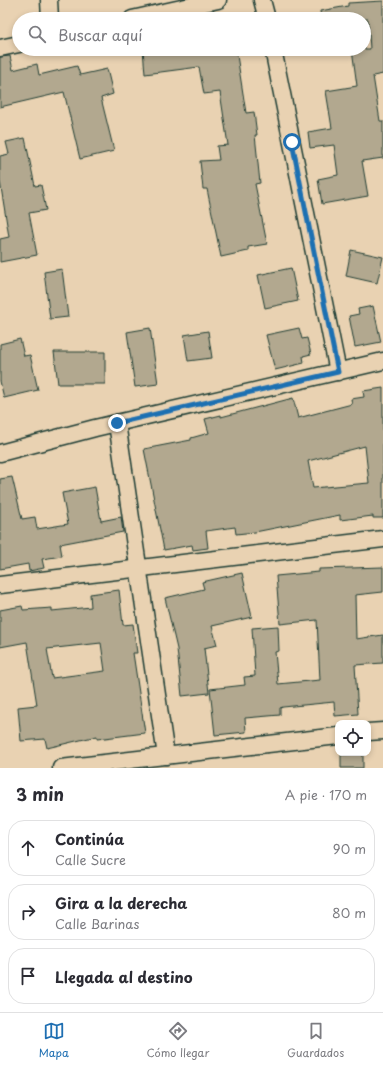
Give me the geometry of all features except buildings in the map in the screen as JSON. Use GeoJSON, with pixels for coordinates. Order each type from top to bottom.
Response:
{"type":"FeatureCollection","features":[{"type":"Feature","properties":{"kind":"street"},"geometry":{"type":"LineString","coordinates":[[49,0],[50,12]]}},
{"type":"Feature","properties":{"kind":"street"},"geometry":{"type":"LineString","coordinates":[[164,12],[218,0]]}},
{"type":"Feature","properties":{"kind":"street"},"geometry":{"type":"LineString","coordinates":[[262,0],[265,12]]}},
{"type":"Feature","properties":{"kind":"street"},"geometry":{"type":"LineString","coordinates":[[0,48],[12,45]]}},
{"type":"Feature","properties":{"kind":"street"},"geometry":{"type":"LineString","coordinates":[[274,56],[338,372]]}},
{"type":"Feature","properties":{"kind":"street"},"geometry":{"type":"LineString","coordinates":[[0,453],[117,423],[383,361]]}},
{"type":"Feature","properties":{"kind":"street"},"geometry":{"type":"LineString","coordinates":[[117,423],[166,756]]}},
{"type":"Feature","properties":{"kind":"street"},"geometry":{"type":"LineString","coordinates":[[0,585],[383,539]]}},
{"type":"Feature","properties":{"kind":"street"},"geometry":{"type":"LineString","coordinates":[[371,732],[383,731]]}},
{"type":"Feature","properties":{"kind":"street"},"geometry":{"type":"LineString","coordinates":[[61,768],[335,736]]}},
{"type":"Feature","properties":{"kind":"route"},"geometry":{"type":"LineString","coordinates":[[117,423],[338,372],[292,142]]}}]}
